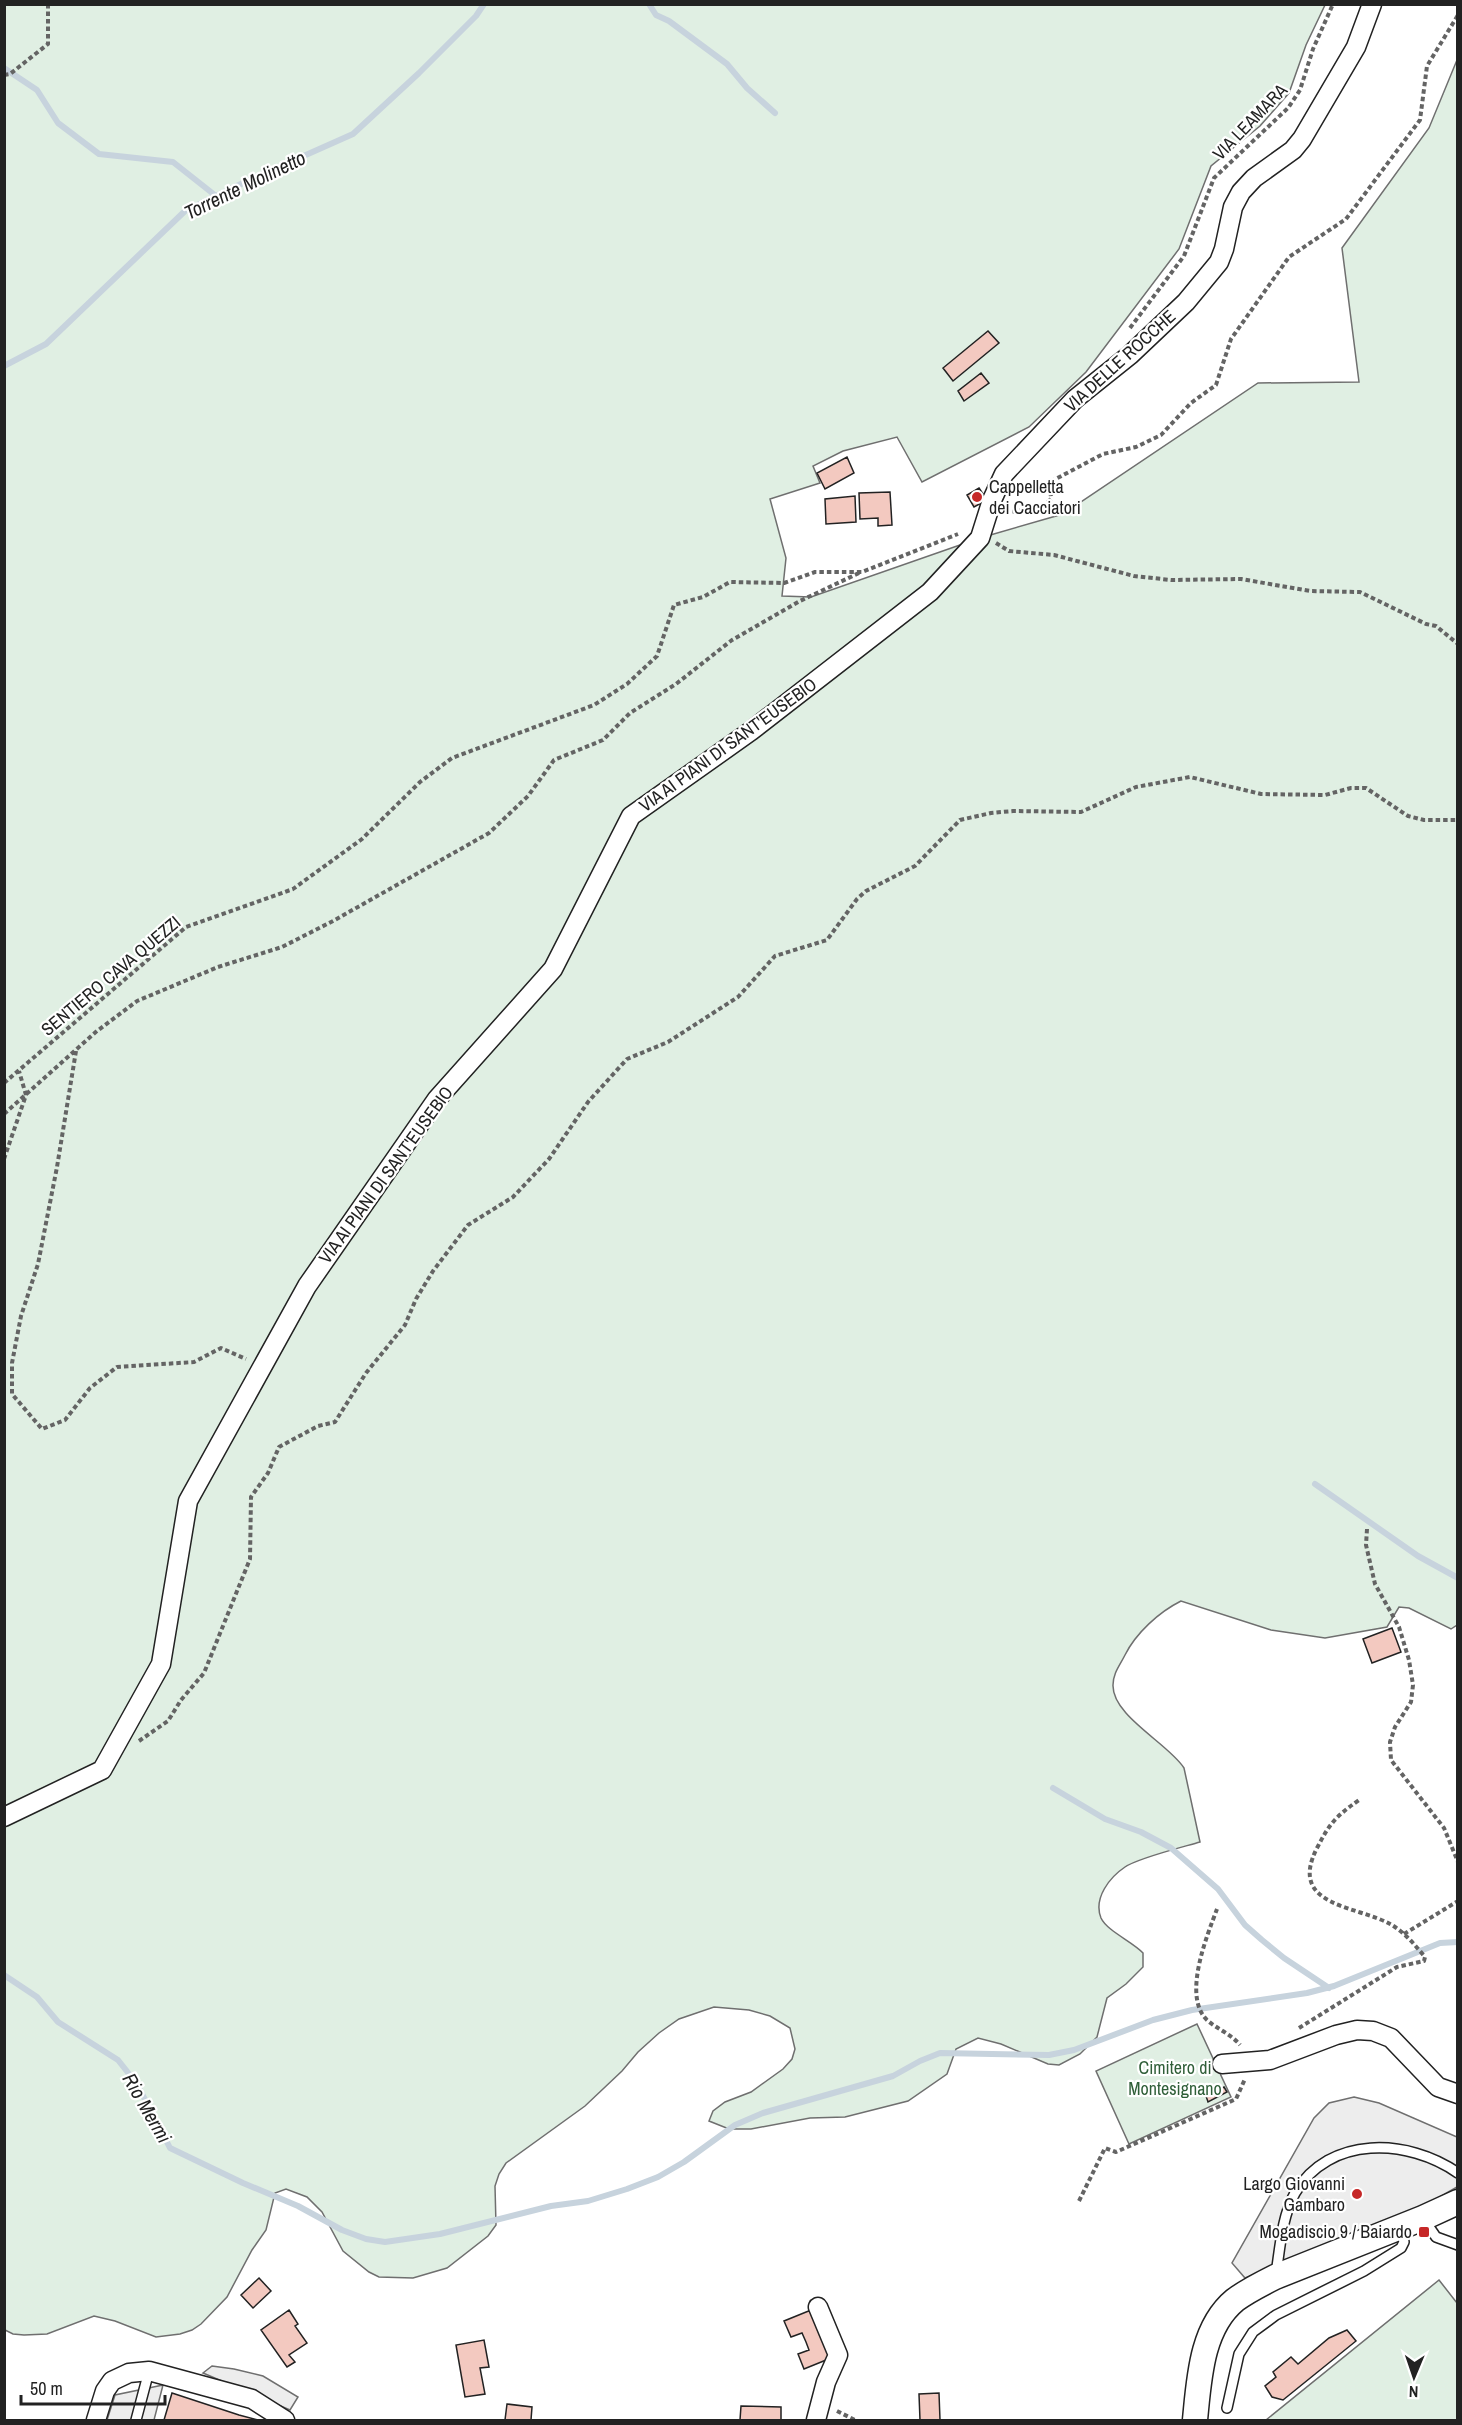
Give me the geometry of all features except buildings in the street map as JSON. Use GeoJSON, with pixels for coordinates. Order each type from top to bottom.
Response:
{"type":"FeatureCollection","features":[{"type":"Feature","properties":{"kind":"street","name":"VIA DELLE ROCCHE"},"geometry":{"type":"LineString","coordinates":[[980,538],[992,500],[1004,474],[1075,399],[1130,355],[1186,302],[1219,262],[1233,207],[1241,192],[1254,178],[1293,150],[1302,139],[1356,47],[1372,4]]}},
{"type":"Feature","properties":{"kind":"street","name":"VIA AI PIANI DI SANT'EUSEBIO"},"geometry":{"type":"LineString","coordinates":[[4,1817],[102,1770],[161,1664],[188,1501],[262,1367],[307,1286],[437,1099],[553,969],[631,816],[751,731],[930,592],[980,538]]}},
{"type":"Feature","properties":{"kind":"street"},"geometry":{"type":"LineString","coordinates":[[1222,2064],[1270,2060],[1336,2035],[1357,2030],[1373,2031],[1391,2038],[1438,2087],[1458,2094]]}},
{"type":"Feature","properties":{"kind":"street"},"geometry":{"type":"LineString","coordinates":[[1195,2421],[1205,2351],[1220,2317],[1233,2301],[1275,2277],[1458,2202]]}},
{"type":"Feature","properties":{"kind":"street"},"geometry":{"type":"LineString","coordinates":[[816,2421],[826,2382],[838,2355],[818,2307]]}},
{"type":"Feature","properties":{"kind":"street"},"geometry":{"type":"LineString","coordinates":[[96,2421],[105,2391],[112,2381],[129,2373],[149,2370],[252,2398],[283,2420]]}},
{"type":"Feature","properties":{"kind":"lane"},"geometry":{"type":"LineString","coordinates":[[1275,2277],[1282,2235],[1294,2195],[1308,2175],[1323,2163],[1343,2153],[1369,2147],[1394,2148],[1422,2154],[1458,2174]]}},
{"type":"Feature","properties":{"kind":"lane"},"geometry":{"type":"LineString","coordinates":[[1423,2218],[1436,2237],[1458,2245]]}},
{"type":"Feature","properties":{"kind":"lane"},"geometry":{"type":"LineString","coordinates":[[1227,2408],[1239,2354],[1253,2332],[1276,2315],[1364,2271],[1401,2248],[1404,2242],[1400,2227]]}},
{"type":"Feature","properties":{"kind":"lane"},"geometry":{"type":"LineString","coordinates":[[136,2421],[149,2370]]}},
{"type":"Feature","properties":{"kind":"path"},"geometry":{"type":"LineString","coordinates":[[4,75],[10,74],[48,44],[48,4]]}},
{"type":"Feature","properties":{"kind":"path","name":"VIA LEAMARA"},"geometry":{"type":"LineString","coordinates":[[1184,256],[1214,178],[1288,108],[1300,90],[1313,49],[1333,4]]}},
{"type":"Feature","properties":{"kind":"path"},"geometry":{"type":"LineString","coordinates":[[1001,514],[1042,507],[1051,500],[1050,482],[1103,454],[1136,447],[1161,435],[1191,403],[1216,385],[1231,339],[1289,257],[1346,219],[1420,120],[1427,66],[1458,15]]}},
{"type":"Feature","properties":{"kind":"path","name":"SENTIERO CAVA QUEZZI"},"geometry":{"type":"LineString","coordinates":[[4,1083],[186,927],[293,889],[362,839],[420,782],[452,758],[594,705],[627,684],[657,656],[674,604],[703,597],[730,582],[784,583],[815,572],[862,572],[962,533],[980,538]]}},
{"type":"Feature","properties":{"kind":"path"},"geometry":{"type":"LineString","coordinates":[[980,538],[990,540],[1009,551],[1054,555],[1134,576],[1171,580],[1241,579],[1311,591],[1360,591],[1426,624],[1436,626],[1458,644]]}},
{"type":"Feature","properties":{"kind":"path"},"geometry":{"type":"LineString","coordinates":[[4,1114],[97,1031],[137,1001],[218,967],[282,947],[333,921],[489,833],[528,796],[554,760],[603,740],[630,713],[676,684],[732,640],[800,601],[862,572]]}},
{"type":"Feature","properties":{"kind":"path"},"geometry":{"type":"LineString","coordinates":[[137,1742],[168,1721],[181,1700],[204,1673],[250,1559],[251,1497],[268,1473],[279,1447],[318,1426],[335,1422],[366,1373],[405,1325],[416,1299],[433,1271],[468,1225],[513,1197],[549,1160],[588,1102],[627,1059],[668,1042],[738,997],[775,956],[827,940],[857,899],[866,891],[915,866],[960,820],[1013,811],[1081,812],[1136,787],[1190,777],[1261,794],[1325,795],[1351,788],[1366,788],[1408,816],[1424,820],[1458,820]]}},
{"type":"Feature","properties":{"kind":"path"},"geometry":{"type":"LineString","coordinates":[[76,1050],[38,1264],[21,1316],[12,1363],[12,1394],[42,1429],[65,1420],[90,1388],[117,1367],[194,1362],[221,1348],[262,1367]]}},
{"type":"Feature","properties":{"kind":"path"},"geometry":{"type":"LineString","coordinates":[[4,1159],[26,1095],[18,1071]]}},
{"type":"Feature","properties":{"kind":"path"},"geometry":{"type":"LineString","coordinates":[[1367,1529],[1366,1545],[1375,1584],[1399,1627],[1413,1685],[1411,1702],[1395,1727],[1390,1742],[1390,1760],[1444,1828],[1458,1862]]}},
{"type":"Feature","properties":{"kind":"path"},"geometry":{"type":"LineString","coordinates":[[1290,2034],[1397,1966],[1424,1961],[1425,1957],[1404,1934],[1390,1924],[1323,1898],[1310,1880],[1308,1871],[1311,1860],[1329,1826],[1337,1816],[1359,1800]]}},
{"type":"Feature","properties":{"kind":"path"},"geometry":{"type":"LineString","coordinates":[[1404,1934],[1458,1901]]}},
{"type":"Feature","properties":{"kind":"path"},"geometry":{"type":"LineString","coordinates":[[1079,2201],[1105,2148],[1116,2152],[1236,2099],[1246,2082],[1245,2062],[1240,2043],[1205,2019],[1197,1998],[1195,1984],[1204,1946],[1217,1909]]}},
{"type":"Feature","properties":{"kind":"green space"},"geometry":{"type":"Polygon","coordinates":[[[4,5],[1325,5],[1306,45],[1289,93],[1260,126],[1211,166],[1179,249],[1086,372],[1029,427],[922,482],[897,437],[843,451],[813,466],[820,483],[770,499],[786,558],[782,596],[811,597],[980,538],[1063,514],[1258,383],[1359,382],[1342,248],[1429,128],[1457,60],[1457,1625],[1451,1629],[1409,1608],[1399,1607],[1387,1627],[1325,1638],[1271,1630],[1181,1601],[1157,1617],[1142,1631],[1115,1673],[1113,1685],[1115,1696],[1131,1719],[1177,1759],[1184,1768],[1200,1842],[1150,1856],[1131,1864],[1114,1876],[1104,1889],[1099,1903],[1101,1918],[1104,1923],[1143,1953],[1143,1967],[1107,1998],[1097,2037],[1080,2054],[1059,2065],[1048,2064],[1001,2044],[978,2038],[956,2049],[947,2074],[908,2101],[845,2117],[810,2118],[751,2129],[729,2129],[709,2121],[713,2111],[725,2102],[751,2092],[783,2069],[792,2059],[795,2049],[790,2028],[770,2016],[749,2010],[714,2007],[679,2019],[659,2033],[585,2106],[506,2163],[495,2186],[496,2225],[488,2236],[447,2268],[413,2278],[379,2277],[369,2272],[343,2251],[322,2212],[307,2197],[286,2189],[275,2193],[266,2230],[252,2250],[227,2297],[201,2324],[192,2330],[156,2337],[115,2321],[94,2316],[47,2334],[13,2334],[5,2330],[4,5]]]}},
{"type":"Feature","properties":{"kind":"green space","name":"Cimitero di Montesignano"},"geometry":{"type":"Polygon","coordinates":[[[1197,2024],[1231,2097],[1129,2144],[1096,2071],[1197,2024]]]}},
{"type":"Feature","properties":{"kind":"green space"},"geometry":{"type":"Polygon","coordinates":[[[1439,2280],[1457,2303],[1457,2420],[1266,2420],[1439,2280]]]}},
{"type":"Feature","properties":{"kind":"shaded area","name":"Largo Giovanni Gambaro"},"geometry":{"type":"Polygon","coordinates":[[[1354,2097],[1379,2103],[1457,2137],[1457,2187],[1431,2202],[1245,2278],[1232,2263],[1314,2118],[1329,2103],[1354,2097]]]}},
{"type":"Feature","properties":{"kind":"shaded area"},"geometry":{"type":"Polygon","coordinates":[[[212,2366],[263,2376],[298,2397],[290,2410],[203,2373],[212,2366]]]}},
{"type":"Feature","properties":{"kind":"shaded area"},"geometry":{"type":"Polygon","coordinates":[[[163,2385],[154,2420],[107,2420],[115,2395],[163,2385]]]}},
{"type":"Feature","properties":{"kind":"waterway","name":"Torrente Molinetto"},"geometry":{"type":"LineString","coordinates":[[4,366],[46,344],[185,211],[353,134],[419,73],[476,16],[484,4]]}},
{"type":"Feature","properties":{"kind":"waterway"},"geometry":{"type":"LineString","coordinates":[[649,4],[656,15],[669,21],[727,64],[747,88],[775,113]]}},
{"type":"Feature","properties":{"kind":"waterway"},"geometry":{"type":"LineString","coordinates":[[4,68],[37,90],[58,123],[99,154],[173,162],[216,196]]}},
{"type":"Feature","properties":{"kind":"waterway"},"geometry":{"type":"LineString","coordinates":[[1315,1484],[1418,1556],[1458,1578]]}},
{"type":"Feature","properties":{"kind":"waterway"},"geometry":{"type":"LineString","coordinates":[[1053,1788],[1105,1819],[1141,1832],[1171,1848],[1218,1889],[1245,1925],[1284,1958],[1329,1988]]}},
{"type":"Feature","properties":{"kind":"waterway","name":"Rio Mermi"},"geometry":{"type":"LineString","coordinates":[[4,1975],[37,1997],[58,2022],[118,2060],[137,2084],[170,2148],[298,2206],[342,2230],[366,2239],[385,2242],[440,2234],[551,2206],[588,2201],[627,2189],[658,2177],[684,2162],[735,2125],[763,2113],[893,2076],[940,2053],[1049,2055],[1074,2050],[1153,2020],[1192,2010],[1307,1993],[1334,1986],[1440,1943],[1458,1942]]}},
{"type":"Feature","properties":{"kind":"place","name":"Cappelletta dei Cacciatori"},"geometry":{"type":"Point","coordinates":[977,497]}},
{"type":"Feature","properties":{"kind":"place","name":"Largo Giovanni Gambaro"},"geometry":{"type":"Point","coordinates":[1357,2194]}},
{"type":"Feature","properties":{"kind":"place","name":"Mogadiscio 9 / Baiardo"},"geometry":{"type":"Point","coordinates":[1424,2232]}}]}
